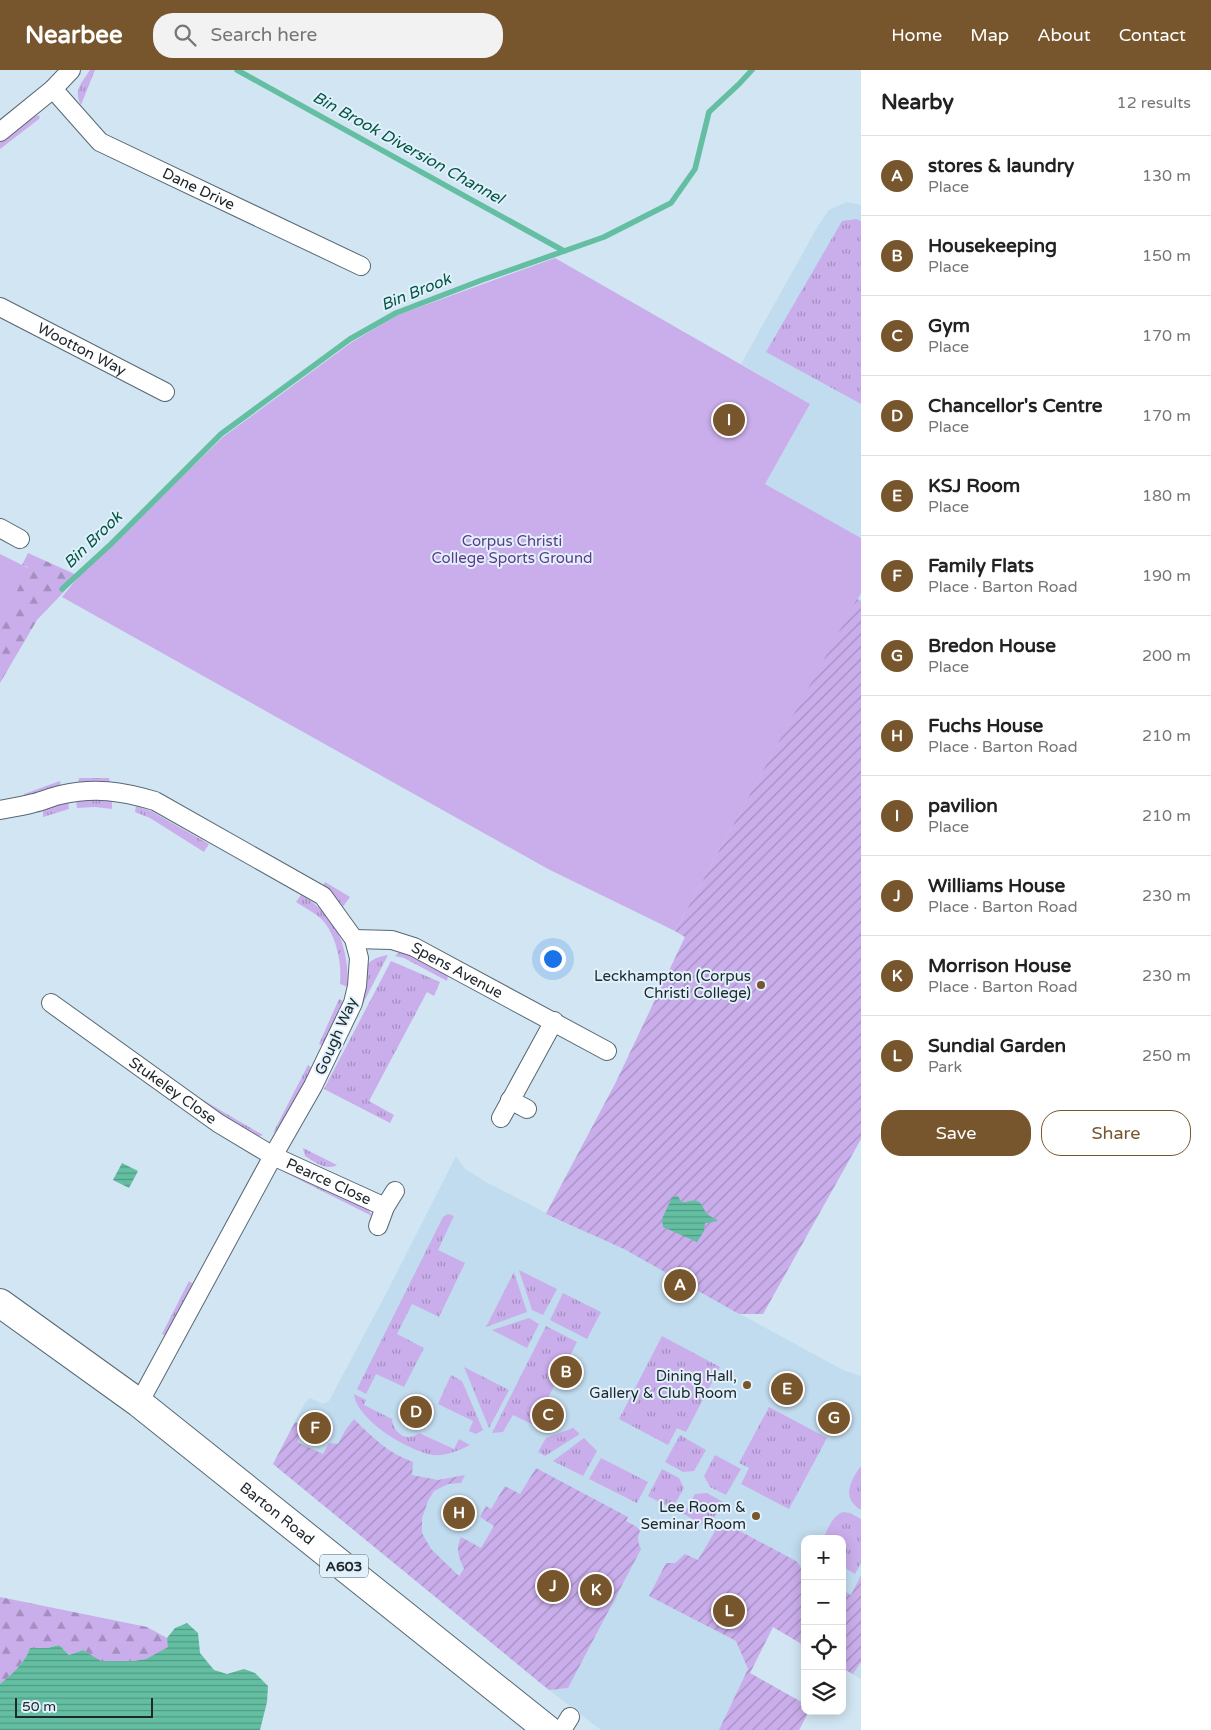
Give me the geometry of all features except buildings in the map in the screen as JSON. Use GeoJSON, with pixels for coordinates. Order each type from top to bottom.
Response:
{"type":"FeatureCollection","features":[{"type":"Feature","properties":{"kind":"main road","name":"Barton Road"},"geometry":{"type":"LineString","coordinates":[[0,1303],[139,1403],[560,1726]]}},
{"type":"Feature","properties":{"kind":"street"},"geometry":{"type":"LineString","coordinates":[[0,132],[53,89],[71,70]]}},
{"type":"Feature","properties":{"kind":"street","name":"Dane Drive"},"geometry":{"type":"LineString","coordinates":[[53,89],[100,142],[361,266]]}},
{"type":"Feature","properties":{"kind":"street","name":"Wootton Way"},"geometry":{"type":"LineString","coordinates":[[0,307],[165,392]]}},
{"type":"Feature","properties":{"kind":"street"},"geometry":{"type":"LineString","coordinates":[[0,528],[20,539]]}},
{"type":"Feature","properties":{"kind":"street","name":"Gough Way"},"geometry":{"type":"LineString","coordinates":[[0,810],[79,791],[106,790],[129,793],[155,801],[323,896],[354,939],[359,958],[357,986],[353,1003],[313,1086],[139,1403]]}},
{"type":"Feature","properties":{"kind":"street","name":"Spens Avenue"},"geometry":{"type":"LineString","coordinates":[[354,939],[392,940],[414,947],[607,1051]]}},
{"type":"Feature","properties":{"kind":"street","name":"Stukeley Close"},"geometry":{"type":"LineString","coordinates":[[52,1003],[71,1026],[218,1124],[273,1156]]}},
{"type":"Feature","properties":{"kind":"street"},"geometry":{"type":"LineString","coordinates":[[501,1118],[554,1021]]}},
{"type":"Feature","properties":{"kind":"street"},"geometry":{"type":"LineString","coordinates":[[510,1100],[527,1109]]}},
{"type":"Feature","properties":{"kind":"street","name":"Pearce Close"},"geometry":{"type":"LineString","coordinates":[[273,1156],[385,1207]]}},
{"type":"Feature","properties":{"kind":"street","name":"Pearce Close"},"geometry":{"type":"LineString","coordinates":[[378,1226],[385,1207],[394,1191]]}},
{"type":"Feature","properties":{"kind":"shaded area"},"geometry":{"type":"Polygon","coordinates":[[[847,202],[861,205],[861,538],[765,484],[810,404],[741,364],[818,226],[829,210],[847,202]]]}},
{"type":"Feature","properties":{"kind":"shaded area"},"geometry":{"type":"Polygon","coordinates":[[[861,593],[861,1139],[763,1314],[740,1314],[843,1370],[861,1376],[861,1679],[846,1670],[846,1535],[801,1535],[801,1644],[773,1627],[750,1673],[801,1702],[801,1715],[807,1715],[799,1730],[601,1730],[549,1690],[273,1464],[305,1403],[310,1398],[323,1404],[329,1401],[456,1156],[465,1169],[546,1213],[616,1082],[685,937],[675,931],[861,593]]]}},
{"type":"Feature","properties":{"kind":"shaded area"},"geometry":{"type":"Polygon","coordinates":[[[122,1163],[138,1171],[129,1188],[113,1180],[122,1163]]]}},
{"type":"Feature","properties":{"kind":"shaded area"},"geometry":{"type":"Polygon","coordinates":[[[678,1196],[681,1202],[693,1200],[699,1202],[707,1214],[718,1221],[705,1223],[704,1231],[697,1242],[663,1227],[662,1219],[672,1197],[678,1196]]]}},
{"type":"Feature","properties":{"kind":"shaded area"},"geometry":{"type":"Polygon","coordinates":[[[187,1623],[198,1633],[200,1653],[214,1670],[227,1674],[244,1669],[255,1673],[268,1686],[267,1702],[260,1730],[0,1730],[0,1684],[21,1663],[30,1648],[48,1648],[59,1645],[69,1655],[83,1650],[101,1661],[134,1661],[146,1659],[168,1647],[167,1638],[175,1628],[187,1623]]]}},
{"type":"Feature","properties":{"kind":"green space"},"geometry":{"type":"Polygon","coordinates":[[[90,70],[95,70],[81,105],[78,91],[90,70]]]}},
{"type":"Feature","properties":{"kind":"green space"},"geometry":{"type":"Polygon","coordinates":[[[34,115],[40,116],[39,119],[0,149],[0,141],[34,115]]]}},
{"type":"Feature","properties":{"kind":"green space"},"geometry":{"type":"Polygon","coordinates":[[[856,219],[861,221],[861,404],[766,352],[842,221],[856,219]]]}},
{"type":"Feature","properties":{"kind":"green space","name":"Corpus Christi College Sports Ground"},"geometry":{"type":"Polygon","coordinates":[[[555,258],[810,404],[765,484],[861,538],[861,593],[675,931],[548,869],[62,597],[79,576],[223,437],[352,342],[398,315],[555,258]]]}},
{"type":"Feature","properties":{"kind":"green space"},"geometry":{"type":"Polygon","coordinates":[[[28,553],[79,576],[37,620],[0,683],[0,595],[28,567],[22,565],[28,553]]]}},
{"type":"Feature","properties":{"kind":"green space"},"geometry":{"type":"Polygon","coordinates":[[[0,554],[28,568],[7,612],[0,608],[0,554]]]}},
{"type":"Feature","properties":{"kind":"green space","name":"Leckhampton (Corpus Christi College)"},"geometry":{"type":"Polygon","coordinates":[[[857,599],[861,601],[861,1139],[763,1314],[739,1314],[624,1249],[546,1214],[616,1082],[685,937],[675,931],[857,599]]]}},
{"type":"Feature","properties":{"kind":"green space"},"geometry":{"type":"Polygon","coordinates":[[[79,778],[109,778],[110,784],[78,784],[79,778]]]}},
{"type":"Feature","properties":{"kind":"green space"},"geometry":{"type":"Polygon","coordinates":[[[60,781],[61,788],[24,801],[24,794],[60,781]]]}},
{"type":"Feature","properties":{"kind":"green space"},"geometry":{"type":"Polygon","coordinates":[[[112,799],[112,809],[95,807],[77,808],[76,800],[112,799]]]}},
{"type":"Feature","properties":{"kind":"green space"},"geometry":{"type":"Polygon","coordinates":[[[68,801],[69,809],[43,817],[43,810],[68,801]]]}},
{"type":"Feature","properties":{"kind":"green space"},"geometry":{"type":"Polygon","coordinates":[[[136,806],[151,811],[209,844],[204,852],[150,818],[135,812],[136,806]]]}},
{"type":"Feature","properties":{"kind":"green space"},"geometry":{"type":"Polygon","coordinates":[[[325,882],[350,897],[342,908],[321,889],[325,882]]]}},
{"type":"Feature","properties":{"kind":"green space"},"geometry":{"type":"Polygon","coordinates":[[[301,895],[324,912],[338,934],[346,958],[348,987],[340,984],[338,952],[329,929],[319,917],[296,902],[301,895]]]}},
{"type":"Feature","properties":{"kind":"green space"},"geometry":{"type":"Polygon","coordinates":[[[398,953],[408,953],[448,976],[447,981],[404,958],[395,956],[398,953]]]}},
{"type":"Feature","properties":{"kind":"green space"},"geometry":{"type":"Polygon","coordinates":[[[388,955],[354,1021],[362,995],[365,971],[369,963],[379,957],[388,955]]]}},
{"type":"Feature","properties":{"kind":"green space"},"geometry":{"type":"Polygon","coordinates":[[[391,961],[440,982],[434,996],[427,992],[369,1101],[394,1115],[390,1123],[324,1089],[391,961]]]}},
{"type":"Feature","properties":{"kind":"green space"},"geometry":{"type":"Polygon","coordinates":[[[339,999],[345,1002],[323,1046],[319,1044],[339,999]]]}},
{"type":"Feature","properties":{"kind":"green space"},"geometry":{"type":"Polygon","coordinates":[[[308,1065],[312,1068],[282,1126],[273,1133],[308,1065]]]}},
{"type":"Feature","properties":{"kind":"green space"},"geometry":{"type":"Polygon","coordinates":[[[196,1096],[263,1135],[257,1137],[193,1102],[196,1096]]]}},
{"type":"Feature","properties":{"kind":"green space"},"geometry":{"type":"Polygon","coordinates":[[[303,1148],[337,1165],[329,1167],[317,1163],[305,1156],[303,1148]]]}},
{"type":"Feature","properties":{"kind":"green space"},"geometry":{"type":"Polygon","coordinates":[[[293,1171],[361,1203],[372,1216],[284,1172],[293,1171]]]}},
{"type":"Feature","properties":{"kind":"green space"},"geometry":{"type":"Polygon","coordinates":[[[448,1214],[454,1216],[438,1250],[465,1263],[439,1317],[412,1304],[397,1334],[424,1348],[404,1387],[376,1374],[366,1394],[357,1389],[443,1217],[448,1214]]]}},
{"type":"Feature","properties":{"kind":"green space"},"geometry":{"type":"Polygon","coordinates":[[[519,1270],[557,1289],[543,1315],[532,1310],[519,1270]]]}},
{"type":"Feature","properties":{"kind":"green space"},"geometry":{"type":"Polygon","coordinates":[[[514,1272],[527,1312],[486,1327],[514,1272]]]}},
{"type":"Feature","properties":{"kind":"green space"},"geometry":{"type":"Polygon","coordinates":[[[189,1281],[193,1284],[166,1336],[162,1334],[189,1281]]]}},
{"type":"Feature","properties":{"kind":"green space"},"geometry":{"type":"Polygon","coordinates":[[[563,1293],[601,1312],[587,1339],[550,1320],[563,1293]]]}},
{"type":"Feature","properties":{"kind":"green space"},"geometry":{"type":"Polygon","coordinates":[[[529,1318],[539,1324],[527,1348],[492,1330],[529,1318]]]}},
{"type":"Feature","properties":{"kind":"green space"},"geometry":{"type":"Polygon","coordinates":[[[546,1326],[577,1342],[534,1425],[513,1415],[503,1432],[492,1433],[546,1326]]]}},
{"type":"Feature","properties":{"kind":"green space"},"geometry":{"type":"Polygon","coordinates":[[[662,1336],[720,1367],[686,1432],[677,1428],[668,1445],[619,1419],[662,1336]]]}},
{"type":"Feature","properties":{"kind":"green space"},"geometry":{"type":"Polygon","coordinates":[[[464,1367],[509,1390],[489,1428],[464,1367]]]}},
{"type":"Feature","properties":{"kind":"green space"},"geometry":{"type":"Polygon","coordinates":[[[451,1375],[462,1381],[483,1430],[476,1434],[469,1431],[473,1421],[438,1404],[451,1375]]]}},
{"type":"Feature","properties":{"kind":"green space"},"geometry":{"type":"Polygon","coordinates":[[[354,1394],[366,1400],[364,1405],[392,1419],[395,1428],[405,1437],[414,1436],[419,1433],[454,1449],[459,1439],[470,1445],[443,1455],[433,1455],[411,1448],[374,1424],[357,1404],[354,1394]]]}},
{"type":"Feature","properties":{"kind":"green space"},"geometry":{"type":"Polygon","coordinates":[[[769,1407],[827,1438],[789,1509],[741,1484],[749,1468],[739,1463],[769,1407]]]}},
{"type":"Feature","properties":{"kind":"green space"},"geometry":{"type":"Polygon","coordinates":[[[354,1419],[374,1439],[388,1449],[413,1462],[412,1475],[438,1480],[465,1475],[461,1483],[448,1484],[434,1491],[422,1518],[422,1533],[431,1549],[459,1576],[464,1569],[458,1550],[461,1537],[481,1548],[494,1526],[480,1517],[486,1506],[491,1509],[505,1486],[520,1494],[536,1468],[628,1517],[626,1521],[637,1527],[640,1531],[638,1540],[641,1549],[568,1688],[549,1690],[273,1464],[295,1422],[304,1427],[297,1442],[323,1454],[329,1443],[338,1444],[354,1419]]]}},
{"type":"Feature","properties":{"kind":"green space"},"geometry":{"type":"Polygon","coordinates":[[[573,1428],[580,1434],[545,1456],[538,1452],[546,1438],[573,1428]]]}},
{"type":"Feature","properties":{"kind":"green space"},"geometry":{"type":"Polygon","coordinates":[[[680,1435],[706,1450],[694,1471],[683,1472],[665,1462],[680,1435]]]}},
{"type":"Feature","properties":{"kind":"green space"},"geometry":{"type":"Polygon","coordinates":[[[584,1438],[597,1451],[583,1476],[553,1461],[584,1438]]]}},
{"type":"Feature","properties":{"kind":"green space"},"geometry":{"type":"Polygon","coordinates":[[[715,1455],[741,1469],[726,1495],[710,1487],[704,1476],[715,1455]]]}},
{"type":"Feature","properties":{"kind":"green space"},"geometry":{"type":"Polygon","coordinates":[[[601,1458],[648,1482],[637,1503],[589,1479],[601,1458]]]}},
{"type":"Feature","properties":{"kind":"green space"},"geometry":{"type":"Polygon","coordinates":[[[861,1466],[861,1510],[851,1500],[849,1489],[861,1466]]]}},
{"type":"Feature","properties":{"kind":"green space"},"geometry":{"type":"Polygon","coordinates":[[[662,1469],[679,1478],[684,1488],[672,1509],[648,1496],[662,1469]]]}},
{"type":"Feature","properties":{"kind":"green space"},"geometry":{"type":"Polygon","coordinates":[[[707,1493],[723,1502],[708,1528],[684,1514],[695,1494],[707,1493]]]}},
{"type":"Feature","properties":{"kind":"green space"},"geometry":{"type":"Polygon","coordinates":[[[843,1512],[850,1513],[861,1519],[861,1563],[855,1574],[846,1568],[846,1535],[825,1535],[833,1520],[843,1512]]]}},
{"type":"Feature","properties":{"kind":"green space"},"geometry":{"type":"Polygon","coordinates":[[[721,1521],[796,1561],[801,1567],[801,1644],[773,1627],[750,1673],[801,1702],[801,1715],[807,1715],[799,1730],[719,1730],[748,1669],[736,1641],[649,1596],[666,1563],[675,1563],[685,1554],[698,1560],[721,1521]]]}},
{"type":"Feature","properties":{"kind":"green space"},"geometry":{"type":"Polygon","coordinates":[[[861,1575],[861,1662],[853,1674],[846,1670],[846,1592],[851,1595],[861,1575]]]}},
{"type":"Feature","properties":{"kind":"green space"},"geometry":{"type":"Polygon","coordinates":[[[0,1597],[147,1627],[167,1638],[169,1647],[146,1659],[136,1661],[100,1661],[83,1650],[69,1655],[59,1645],[48,1648],[30,1648],[21,1663],[0,1684],[0,1597]]]}},
{"type":"Feature","properties":{"kind":"waterway","name":"Bin Brook Diversion Channel"},"geometry":{"type":"LineString","coordinates":[[237,70],[564,251]]}},
{"type":"Feature","properties":{"kind":"waterway","name":"Bin Brook"},"geometry":{"type":"LineString","coordinates":[[62,589],[111,544],[221,434],[350,339],[396,313],[604,237],[671,203],[695,169],[709,112],[752,70]]}},
{"type":"Feature","properties":{"kind":"place","name":"pavilion"},"geometry":{"type":"Point","coordinates":[729,420]}},
{"type":"Feature","properties":{"kind":"place","name":"Leckhampton (Corpus Christi College)"},"geometry":{"type":"Point","coordinates":[761,985]}},
{"type":"Feature","properties":{"kind":"place","name":"stores & laundry"},"geometry":{"type":"Point","coordinates":[680,1285]}},
{"type":"Feature","properties":{"kind":"place","name":"Housekeeping"},"geometry":{"type":"Point","coordinates":[566,1372]}},
{"type":"Feature","properties":{"kind":"place","name":"Dining Hall, Gallery & Club Room"},"geometry":{"type":"Point","coordinates":[747,1385]}},
{"type":"Feature","properties":{"kind":"place","name":"KSJ Room"},"geometry":{"type":"Point","coordinates":[787,1389]}},
{"type":"Feature","properties":{"kind":"place","name":"Chancellor's Centre"},"geometry":{"type":"Point","coordinates":[416,1412]}},
{"type":"Feature","properties":{"kind":"place","name":"Gym"},"geometry":{"type":"Point","coordinates":[548,1415]}},
{"type":"Feature","properties":{"kind":"place","name":"Bredon House"},"geometry":{"type":"Point","coordinates":[834,1418]}},
{"type":"Feature","properties":{"kind":"place","name":"Family Flats"},"geometry":{"type":"Point","coordinates":[315,1428]}},
{"type":"Feature","properties":{"kind":"place","name":"Fuchs House"},"geometry":{"type":"Point","coordinates":[459,1513]}},
{"type":"Feature","properties":{"kind":"place","name":"Lee Room & Seminar Room"},"geometry":{"type":"Point","coordinates":[756,1516]}},
{"type":"Feature","properties":{"kind":"place","name":"Williams House"},"geometry":{"type":"Point","coordinates":[553,1586]}},
{"type":"Feature","properties":{"kind":"place","name":"Morrison House"},"geometry":{"type":"Point","coordinates":[596,1590]}},
{"type":"Feature","properties":{"kind":"place","name":"Sundial Garden"},"geometry":{"type":"Point","coordinates":[729,1611]}}]}
